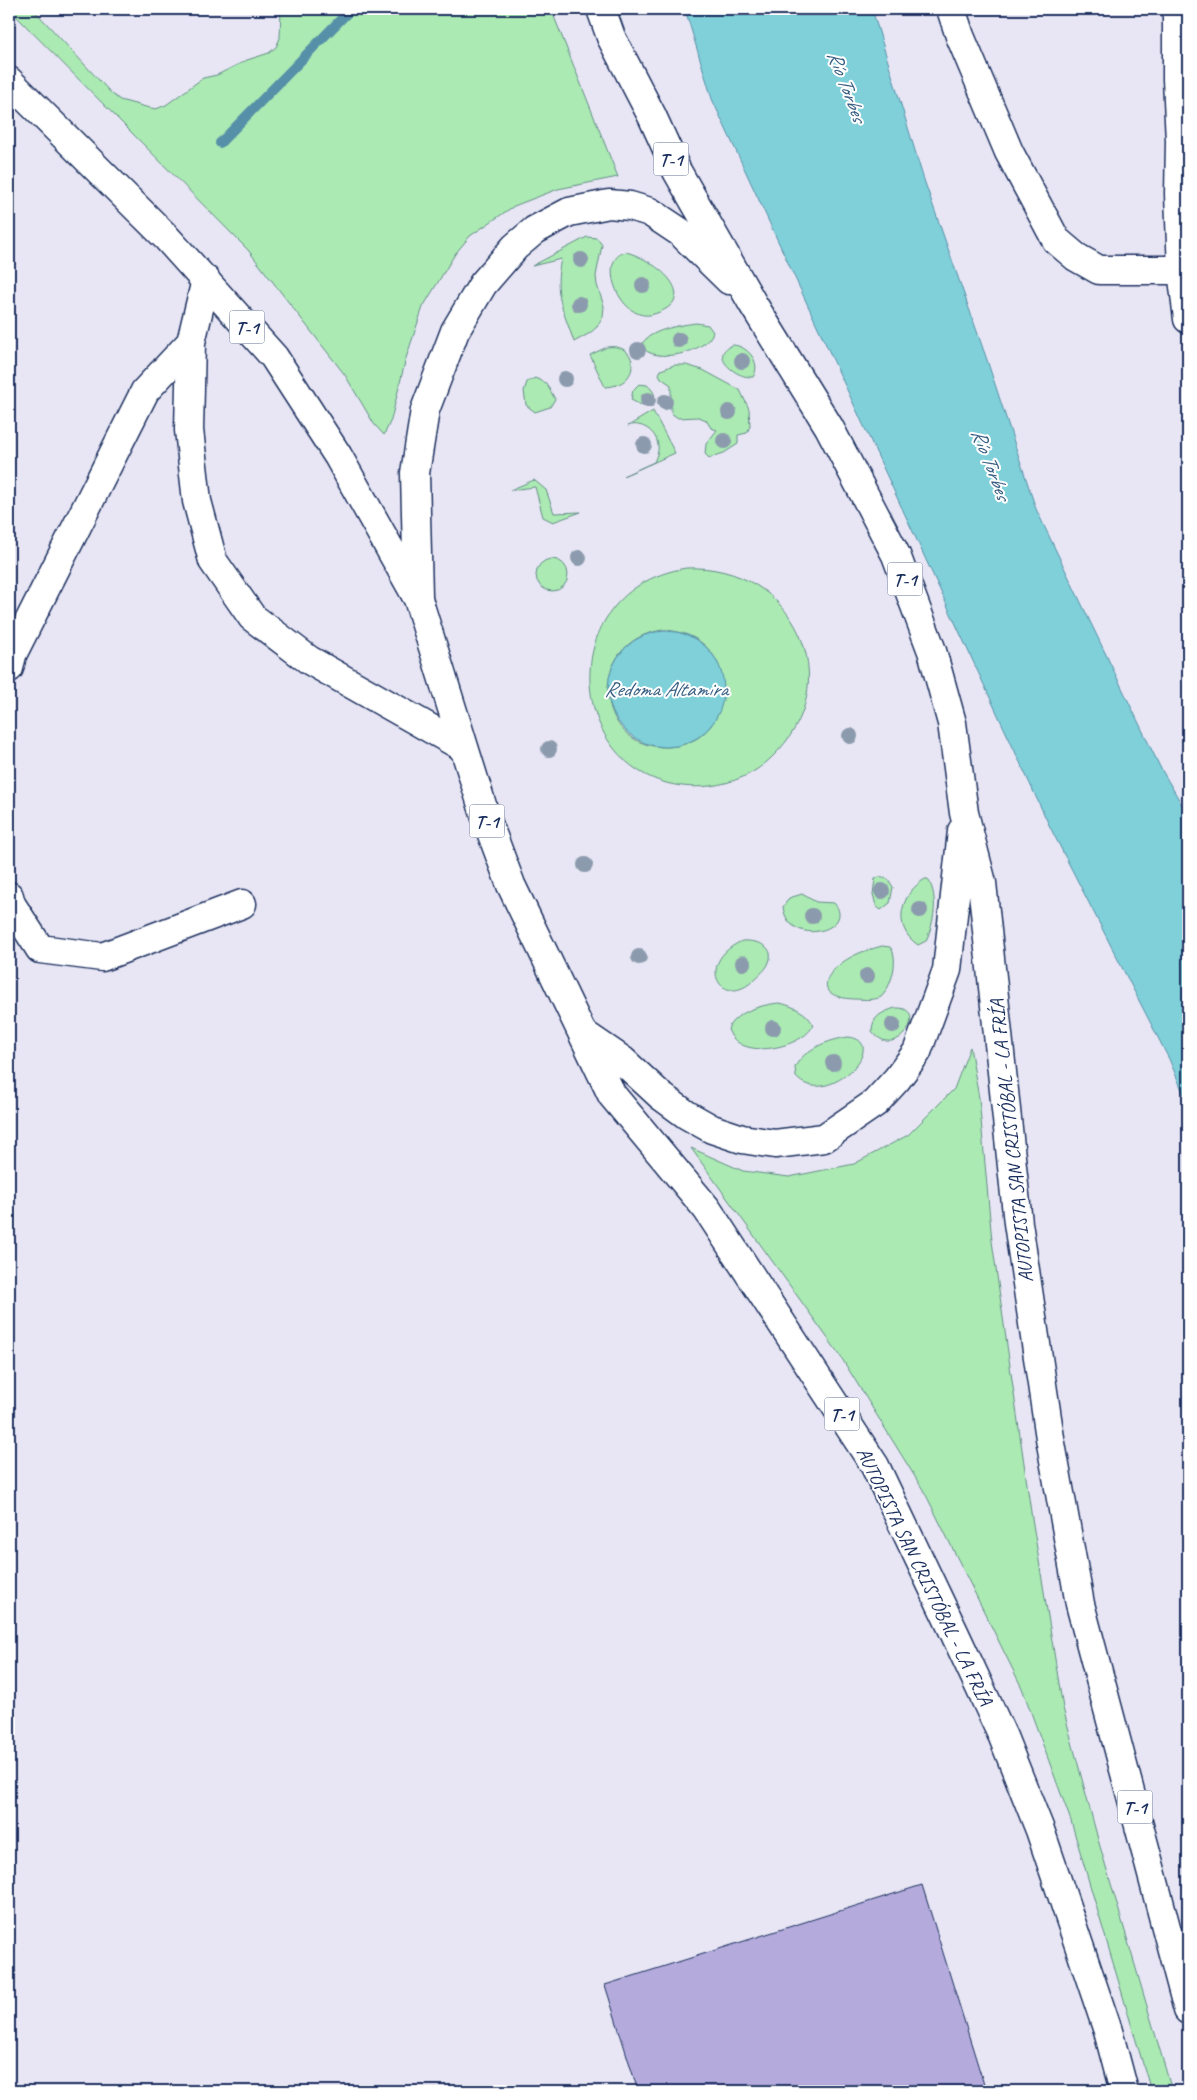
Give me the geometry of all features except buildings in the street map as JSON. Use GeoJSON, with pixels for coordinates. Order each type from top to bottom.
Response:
{"type":"FeatureCollection","features":[{"type":"Feature","properties":{"kind":"main road","name":"T-1"},"geometry":{"type":"LineString","coordinates":[[601,9],[611,37],[652,116],[677,172],[753,304]]}},
{"type":"Feature","properties":{"kind":"main road"},"geometry":{"type":"LineString","coordinates":[[951,9],[960,36],[1009,152],[1056,240],[1076,257],[1099,270],[1182,270]]}},
{"type":"Feature","properties":{"kind":"main road"},"geometry":{"type":"LineString","coordinates":[[1177,9],[1182,78],[1179,194],[1182,270],[1188,319]]}},
{"type":"Feature","properties":{"kind":"main road","name":"T-1"},"geometry":{"type":"LineString","coordinates":[[9,81],[166,237],[274,356],[338,456],[418,599],[486,818],[511,885],[582,1033]]}},
{"type":"Feature","properties":{"kind":"main road"},"geometry":{"type":"LineString","coordinates":[[418,599],[415,473],[425,410],[455,332],[483,284],[515,246],[535,230],[569,212],[609,204],[630,206],[650,212],[680,232],[753,304]]}},
{"type":"Feature","properties":{"kind":"main road"},"geometry":{"type":"LineString","coordinates":[[206,280],[191,342],[189,430],[197,501],[213,561],[252,617],[309,660],[463,747]]}},
{"type":"Feature","properties":{"kind":"main road","name":"AUTOPISTA SAN CRISTÓBAL - LA FRÍA"},"geometry":{"type":"LineString","coordinates":[[753,304],[829,427],[896,555],[932,651],[952,724],[964,813],[982,883],[1018,1223],[1050,1438],[1080,1604],[1188,2010]]}},
{"type":"Feature","properties":{"kind":"main road"},"geometry":{"type":"LineString","coordinates":[[9,668],[12,655],[145,391],[191,342]]}},
{"type":"Feature","properties":{"kind":"main road"},"geometry":{"type":"LineString","coordinates":[[582,1033],[622,1060],[674,1106],[712,1129],[742,1139],[775,1144],[824,1138],[875,1103],[898,1079],[917,1052],[947,970],[964,813]]}},
{"type":"Feature","properties":{"kind":"main road"},"geometry":{"type":"LineString","coordinates":[[9,896],[11,904],[40,949],[102,957],[242,904]]}},
{"type":"Feature","properties":{"kind":"main road","name":"AUTOPISTA SAN CRISTÓBAL - LA FRÍA"},"geometry":{"type":"LineString","coordinates":[[582,1033],[612,1095],[707,1209],[875,1466],[1014,1763],[1040,1830],[1108,2031],[1124,2091]]}},
{"type":"Feature","properties":{"kind":"green space"},"geometry":{"type":"Polygon","coordinates":[[[9,9],[33,9],[112,94],[120,100],[156,109],[166,105],[203,78],[217,75],[247,60],[269,53],[276,47],[280,38],[281,9],[551,9],[618,177],[558,189],[514,206],[470,236],[455,254],[423,307],[406,358],[391,420],[384,435],[374,424],[345,375],[248,250],[9,9]]]}},
{"type":"Feature","properties":{"kind":"green space"},"geometry":{"type":"Polygon","coordinates":[[[587,237],[597,238],[602,245],[596,276],[604,306],[603,317],[597,327],[574,342],[560,301],[558,282],[561,259],[532,266],[587,237]]]}},
{"type":"Feature","properties":{"kind":"green space"},"geometry":{"type":"Polygon","coordinates":[[[626,252],[649,262],[661,270],[670,280],[675,289],[675,299],[669,307],[654,314],[642,315],[631,310],[622,301],[616,289],[613,266],[617,257],[626,252]]]}},
{"type":"Feature","properties":{"kind":"green space"},"geometry":{"type":"Polygon","coordinates":[[[696,323],[708,325],[713,332],[709,339],[701,346],[691,351],[680,354],[657,355],[648,352],[641,346],[644,341],[657,332],[696,323]]]}},
{"type":"Feature","properties":{"kind":"green space"},"geometry":{"type":"Polygon","coordinates":[[[733,345],[744,348],[752,356],[756,366],[753,377],[739,374],[732,370],[723,360],[723,354],[726,349],[733,345]]]}},
{"type":"Feature","properties":{"kind":"green space"},"geometry":{"type":"Polygon","coordinates":[[[607,347],[618,347],[626,351],[631,357],[632,365],[631,373],[626,380],[617,385],[605,387],[590,355],[607,347]]]}},
{"type":"Feature","properties":{"kind":"green space"},"geometry":{"type":"Polygon","coordinates":[[[674,365],[686,365],[703,370],[740,390],[749,409],[750,426],[747,433],[738,435],[738,444],[724,453],[709,458],[705,454],[706,444],[717,430],[711,428],[706,420],[699,417],[678,418],[671,413],[671,385],[661,378],[659,374],[661,370],[674,365]]]}},
{"type":"Feature","properties":{"kind":"green space"},"geometry":{"type":"Polygon","coordinates":[[[535,378],[546,383],[555,399],[550,407],[535,412],[526,405],[524,391],[527,382],[535,378]]]}},
{"type":"Feature","properties":{"kind":"green space"},"geometry":{"type":"Polygon","coordinates":[[[639,384],[647,385],[653,391],[655,398],[652,403],[641,405],[631,400],[633,390],[639,384]]]}},
{"type":"Feature","properties":{"kind":"green space"},"geometry":{"type":"Polygon","coordinates":[[[653,411],[675,453],[623,476],[654,462],[658,448],[655,436],[643,426],[628,426],[653,411]]]}},
{"type":"Feature","properties":{"kind":"green space"},"geometry":{"type":"Polygon","coordinates":[[[534,480],[546,490],[554,513],[581,512],[553,522],[543,517],[535,487],[510,490],[534,480]]]}},
{"type":"Feature","properties":{"kind":"green space"},"geometry":{"type":"Polygon","coordinates":[[[552,559],[564,563],[568,575],[564,587],[552,591],[540,587],[536,575],[540,563],[552,559]]]}},
{"type":"Feature","properties":{"kind":"green space"},"geometry":{"type":"Polygon","coordinates":[[[686,568],[724,572],[756,585],[781,606],[799,633],[808,664],[807,696],[795,728],[771,758],[758,769],[727,783],[710,786],[663,782],[626,762],[602,730],[591,692],[593,651],[609,614],[640,585],[686,568]],[[663,630],[638,638],[620,653],[611,672],[608,693],[613,714],[625,731],[643,743],[668,747],[692,741],[709,728],[720,709],[723,689],[720,668],[709,649],[690,636],[663,630]]]}},
{"type":"Feature","properties":{"kind":"green space"},"geometry":{"type":"Polygon","coordinates":[[[879,877],[888,879],[893,887],[890,903],[881,910],[876,906],[873,894],[875,879],[879,877]]]}},
{"type":"Feature","properties":{"kind":"green space"},"geometry":{"type":"Polygon","coordinates":[[[925,879],[928,879],[931,886],[934,910],[926,941],[918,945],[904,929],[902,910],[910,893],[925,879]]]}},
{"type":"Feature","properties":{"kind":"green space"},"geometry":{"type":"Polygon","coordinates":[[[802,894],[816,902],[834,903],[839,912],[837,921],[830,927],[820,931],[808,931],[797,928],[788,920],[783,907],[789,898],[802,894]]]}},
{"type":"Feature","properties":{"kind":"green space"},"geometry":{"type":"Polygon","coordinates":[[[742,941],[752,941],[767,948],[770,956],[769,962],[763,972],[754,980],[742,988],[731,990],[723,987],[718,980],[716,971],[719,960],[727,950],[742,941]]]}},
{"type":"Feature","properties":{"kind":"green space"},"geometry":{"type":"Polygon","coordinates":[[[882,946],[890,947],[893,952],[894,965],[891,980],[881,997],[868,1000],[840,997],[832,994],[827,988],[826,982],[835,969],[853,956],[882,946]]]}},
{"type":"Feature","properties":{"kind":"green space"},"geometry":{"type":"Polygon","coordinates":[[[780,1003],[804,1013],[811,1020],[813,1025],[808,1033],[786,1045],[772,1048],[758,1049],[745,1046],[735,1040],[728,1029],[736,1018],[758,1007],[780,1003]]]}},
{"type":"Feature","properties":{"kind":"green space"},"geometry":{"type":"Polygon","coordinates":[[[895,1008],[906,1010],[910,1015],[910,1023],[900,1038],[891,1041],[881,1039],[872,1031],[872,1026],[879,1015],[895,1008]]]}},
{"type":"Feature","properties":{"kind":"green space"},"geometry":{"type":"Polygon","coordinates":[[[848,1037],[860,1041],[863,1050],[859,1060],[850,1071],[838,1080],[824,1086],[809,1085],[796,1077],[795,1067],[799,1060],[811,1050],[833,1040],[848,1037]]]}},
{"type":"Feature","properties":{"kind":"green space"},"geometry":{"type":"Polygon","coordinates":[[[970,1047],[979,1098],[992,1241],[1031,1512],[1063,1708],[1099,1843],[1172,2091],[1151,2091],[1071,1821],[1022,1688],[925,1493],[839,1354],[691,1148],[743,1171],[789,1177],[854,1164],[908,1135],[954,1089],[970,1047]]]}},
{"type":"Feature","properties":{"kind":"water","name":"Río Torbes"},"geometry":{"type":"Polygon","coordinates":[[[685,9],[872,9],[923,177],[987,360],[1036,509],[1160,767],[1188,815],[1188,1104],[1169,1059],[1050,827],[712,99],[685,9]]]}},
{"type":"Feature","properties":{"kind":"water","name":"Redoma Altamira"},"geometry":{"type":"Polygon","coordinates":[[[666,631],[688,635],[698,640],[707,648],[715,657],[720,667],[724,689],[720,711],[715,721],[707,730],[698,738],[688,743],[666,747],[644,743],[634,738],[625,730],[617,721],[612,711],[608,689],[612,667],[617,657],[625,648],[634,640],[644,635],[666,631]]]}},
{"type":"Feature","properties":{"kind":"waterway"},"geometry":{"type":"LineString","coordinates":[[220,143],[351,9]]}}]}
